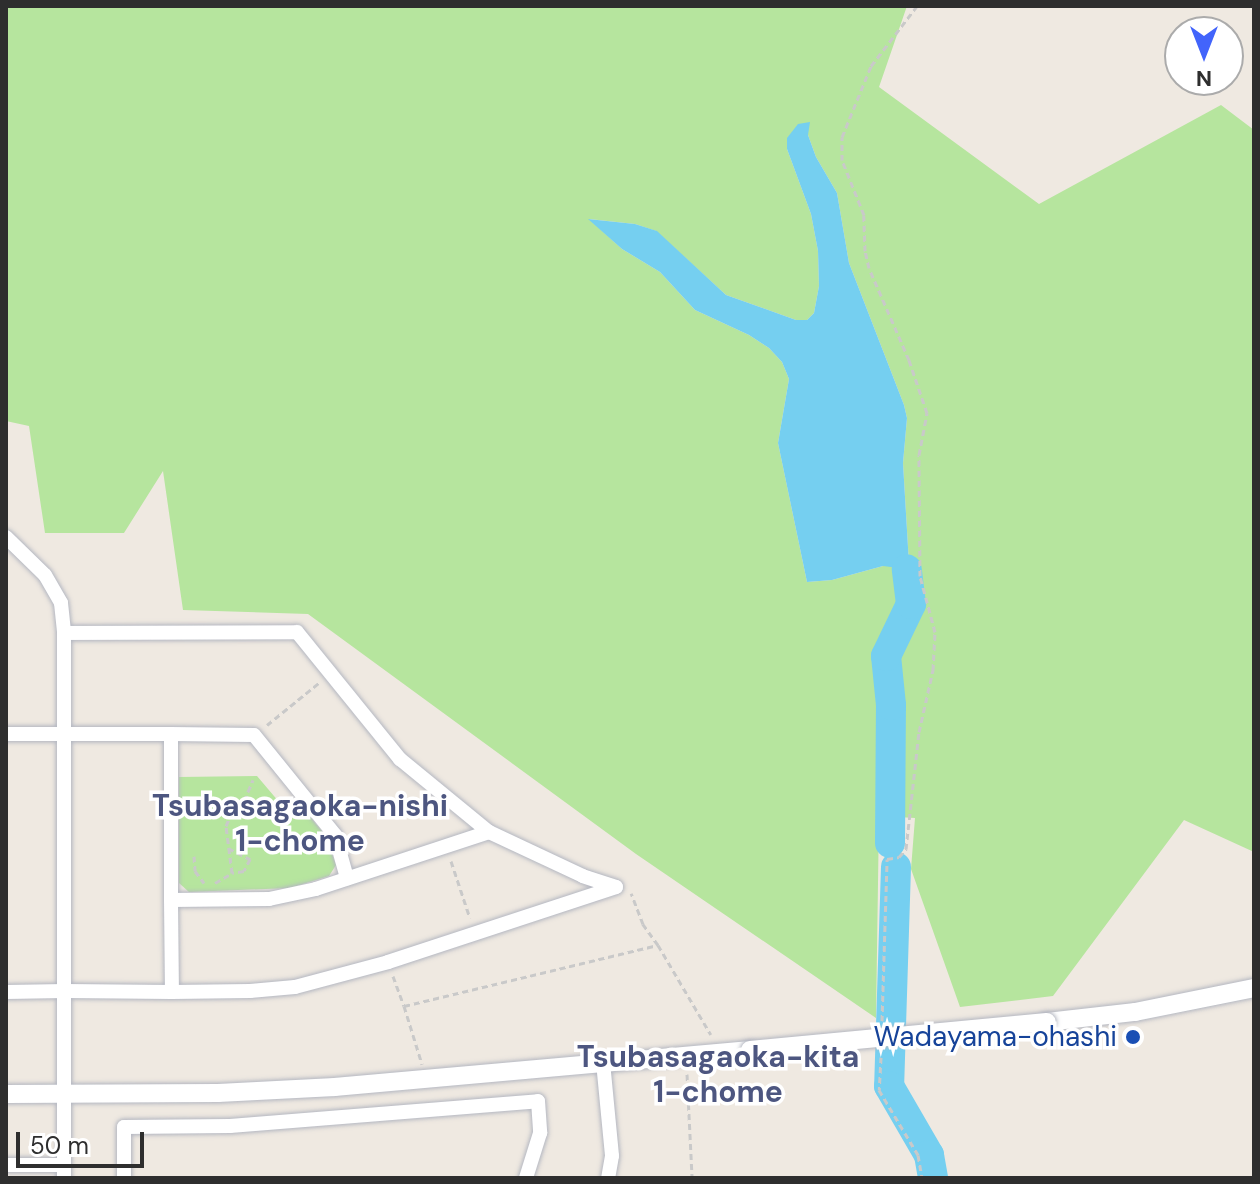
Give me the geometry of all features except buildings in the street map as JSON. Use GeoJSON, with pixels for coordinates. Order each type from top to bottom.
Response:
{"type":"FeatureCollection","features":[{"type":"Feature","properties":{"kind":"street"},"geometry":{"type":"LineString","coordinates":[[6,537],[45,575],[61,603],[64,633],[65,991],[64,1171],[6,1165]]}},
{"type":"Feature","properties":{"kind":"street"},"geometry":{"type":"LineString","coordinates":[[64,633],[297,632],[400,759],[489,832],[583,876],[616,887]]}},
{"type":"Feature","properties":{"kind":"street"},"geometry":{"type":"LineString","coordinates":[[6,734],[254,735],[335,835],[347,878]]}},
{"type":"Feature","properties":{"kind":"street"},"geometry":{"type":"LineString","coordinates":[[171,734],[172,992]]}},
{"type":"Feature","properties":{"kind":"street"},"geometry":{"type":"LineString","coordinates":[[171,900],[269,899],[347,878],[489,832]]}},
{"type":"Feature","properties":{"kind":"street"},"geometry":{"type":"LineString","coordinates":[[6,992],[172,992],[295,987],[388,962],[616,887]]}},
{"type":"Feature","properties":{"kind":"street"},"geometry":{"type":"LineString","coordinates":[[6,1094],[218,1093],[427,1079],[1047,1022],[1135,1012],[1254,988]]}},
{"type":"Feature","properties":{"kind":"street"},"geometry":{"type":"LineString","coordinates":[[603,1062],[612,1156],[608,1178]]}},
{"type":"Feature","properties":{"kind":"street"},"geometry":{"type":"LineString","coordinates":[[124,1178],[124,1127],[230,1126],[538,1101],[540,1133],[526,1178]]}},
{"type":"Feature","properties":{"kind":"path"},"geometry":{"type":"LineString","coordinates":[[887,859],[899,857],[906,849],[919,732],[933,670],[935,632],[920,576],[919,455],[927,413],[904,347],[869,268],[864,215],[842,160],[842,137],[871,66],[917,6]]}},
{"type":"Feature","properties":{"kind":"path"},"geometry":{"type":"LineString","coordinates":[[254,735],[330,674]]}},
{"type":"Feature","properties":{"kind":"path"},"geometry":{"type":"LineString","coordinates":[[232,873],[226,826],[232,811],[244,801],[253,780]]}},
{"type":"Feature","properties":{"kind":"path"},"geometry":{"type":"LineString","coordinates":[[244,801],[275,817],[286,815],[309,802]]}},
{"type":"Feature","properties":{"kind":"path"},"geometry":{"type":"LineString","coordinates":[[446,846],[475,934]]}},
{"type":"Feature","properties":{"kind":"path"},"geometry":{"type":"LineString","coordinates":[[194,856],[195,871],[203,883],[218,883],[232,873],[244,871],[250,859],[228,848]]}},
{"type":"Feature","properties":{"kind":"path"},"geometry":{"type":"LineString","coordinates":[[616,887],[629,886],[643,924],[719,1053]]}},
{"type":"Feature","properties":{"kind":"path"},"geometry":{"type":"LineString","coordinates":[[404,1006],[658,945]]}},
{"type":"Feature","properties":{"kind":"path"},"geometry":{"type":"LineString","coordinates":[[388,962],[427,1079]]}},
{"type":"Feature","properties":{"kind":"path"},"geometry":{"type":"LineString","coordinates":[[687,1055],[692,1178]]}},
{"type":"Feature","properties":{"kind":"green space"},"geometry":{"type":"Polygon","coordinates":[[[6,6],[907,6],[879,87],[1039,204],[1221,105],[1254,130],[1254,852],[1184,820],[1053,996],[960,1007],[911,869],[915,818],[879,816],[876,1018],[636,854],[308,614],[183,610],[163,471],[124,533],[45,533],[29,426],[6,421],[6,6]],[[808,135],[787,149],[811,214],[818,251],[819,286],[814,313],[807,320],[796,320],[726,295],[656,231],[635,224],[589,219],[622,249],[660,272],[695,310],[749,335],[769,348],[782,362],[789,379],[778,443],[807,582],[832,580],[883,566],[909,564],[903,463],[907,418],[849,263],[837,193],[816,157],[808,135]]]}},
{"type":"Feature","properties":{"kind":"green space"},"geometry":{"type":"Polygon","coordinates":[[[257,776],[285,809],[297,801],[325,835],[336,865],[329,876],[290,888],[189,892],[179,883],[179,777],[257,776]]]}},
{"type":"Feature","properties":{"kind":"water"},"geometry":{"type":"Polygon","coordinates":[[[810,122],[808,135],[816,157],[837,193],[849,263],[907,418],[903,463],[909,564],[907,569],[883,566],[832,580],[807,582],[778,443],[789,379],[782,362],[769,348],[749,335],[695,310],[660,272],[622,249],[588,219],[635,224],[657,231],[726,295],[796,320],[807,320],[814,313],[819,286],[818,251],[811,214],[787,149],[787,138],[798,124],[810,122]]]}},
{"type":"Feature","properties":{"kind":"waterway"},"geometry":{"type":"LineString","coordinates":[[890,843],[891,705],[886,656],[911,604],[907,569]]}},
{"type":"Feature","properties":{"kind":"waterway"},"geometry":{"type":"LineString","coordinates":[[896,867],[889,1086],[929,1155],[933,1178]]}},
{"type":"Feature","properties":{"kind":"place","name":"Wadayama-ohashi"},"geometry":{"type":"Point","coordinates":[1133,1037]}},
{"type":"Feature","properties":{"kind":"district","name":"Tsubasagaoka-nishi 1-chome"},"geometry":{"type":"Point","coordinates":[300,823]}},
{"type":"Feature","properties":{"kind":"district","name":"Tsubasagaoka-kita 1-chome"},"geometry":{"type":"Point","coordinates":[718,1074]}}]}
